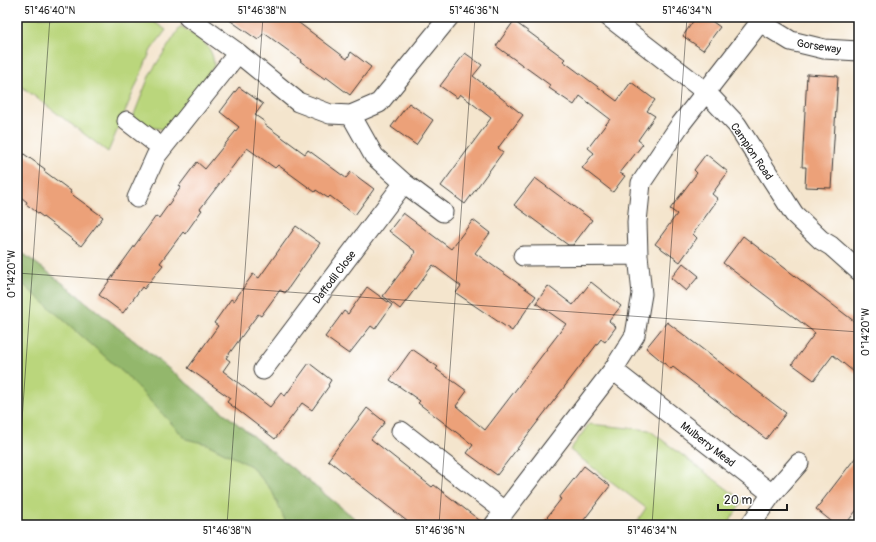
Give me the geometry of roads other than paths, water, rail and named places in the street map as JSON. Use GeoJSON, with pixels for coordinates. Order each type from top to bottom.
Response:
{"type":"FeatureCollection","features":[{"type":"Feature","properties":{"kind":"street"},"geometry":{"type":"LineString","coordinates":[[188,17],[238,53],[298,102],[330,114],[351,115],[379,103],[449,17]]}},
{"type":"Feature","properties":{"kind":"street","name":"Campion Road"},"geometry":{"type":"LineString","coordinates":[[609,17],[706,92],[737,125],[794,214],[821,240],[831,246],[859,271]]}},
{"type":"Feature","properties":{"kind":"street","name":"Gorseway"},"geometry":{"type":"LineString","coordinates":[[706,92],[762,20],[791,41],[824,49],[859,51]]}},
{"type":"Feature","properties":{"kind":"street"},"geometry":{"type":"LineString","coordinates":[[137,198],[156,156],[238,53]]}},
{"type":"Feature","properties":{"kind":"street"},"geometry":{"type":"LineString","coordinates":[[401,431],[499,518],[613,370],[635,335],[642,294],[638,255],[637,222],[641,183],[680,125],[706,92]]}},
{"type":"Feature","properties":{"kind":"street"},"geometry":{"type":"LineString","coordinates":[[351,115],[374,156],[404,183],[443,212]]}},
{"type":"Feature","properties":{"kind":"street"},"geometry":{"type":"LineString","coordinates":[[127,121],[162,148]]}},
{"type":"Feature","properties":{"kind":"street","name":"Daffodil Close"},"geometry":{"type":"LineString","coordinates":[[263,370],[404,183]]}},
{"type":"Feature","properties":{"kind":"street","name":"Campion Road"},"geometry":{"type":"LineString","coordinates":[[831,246],[859,250]]}},
{"type":"Feature","properties":{"kind":"street"},"geometry":{"type":"LineString","coordinates":[[523,256],[638,255]]}},
{"type":"Feature","properties":{"kind":"street","name":"Mulberry Mead"},"geometry":{"type":"LineString","coordinates":[[613,370],[772,494]]}},
{"type":"Feature","properties":{"kind":"street"},"geometry":{"type":"LineString","coordinates":[[750,525],[772,494],[799,463]]}}]}
